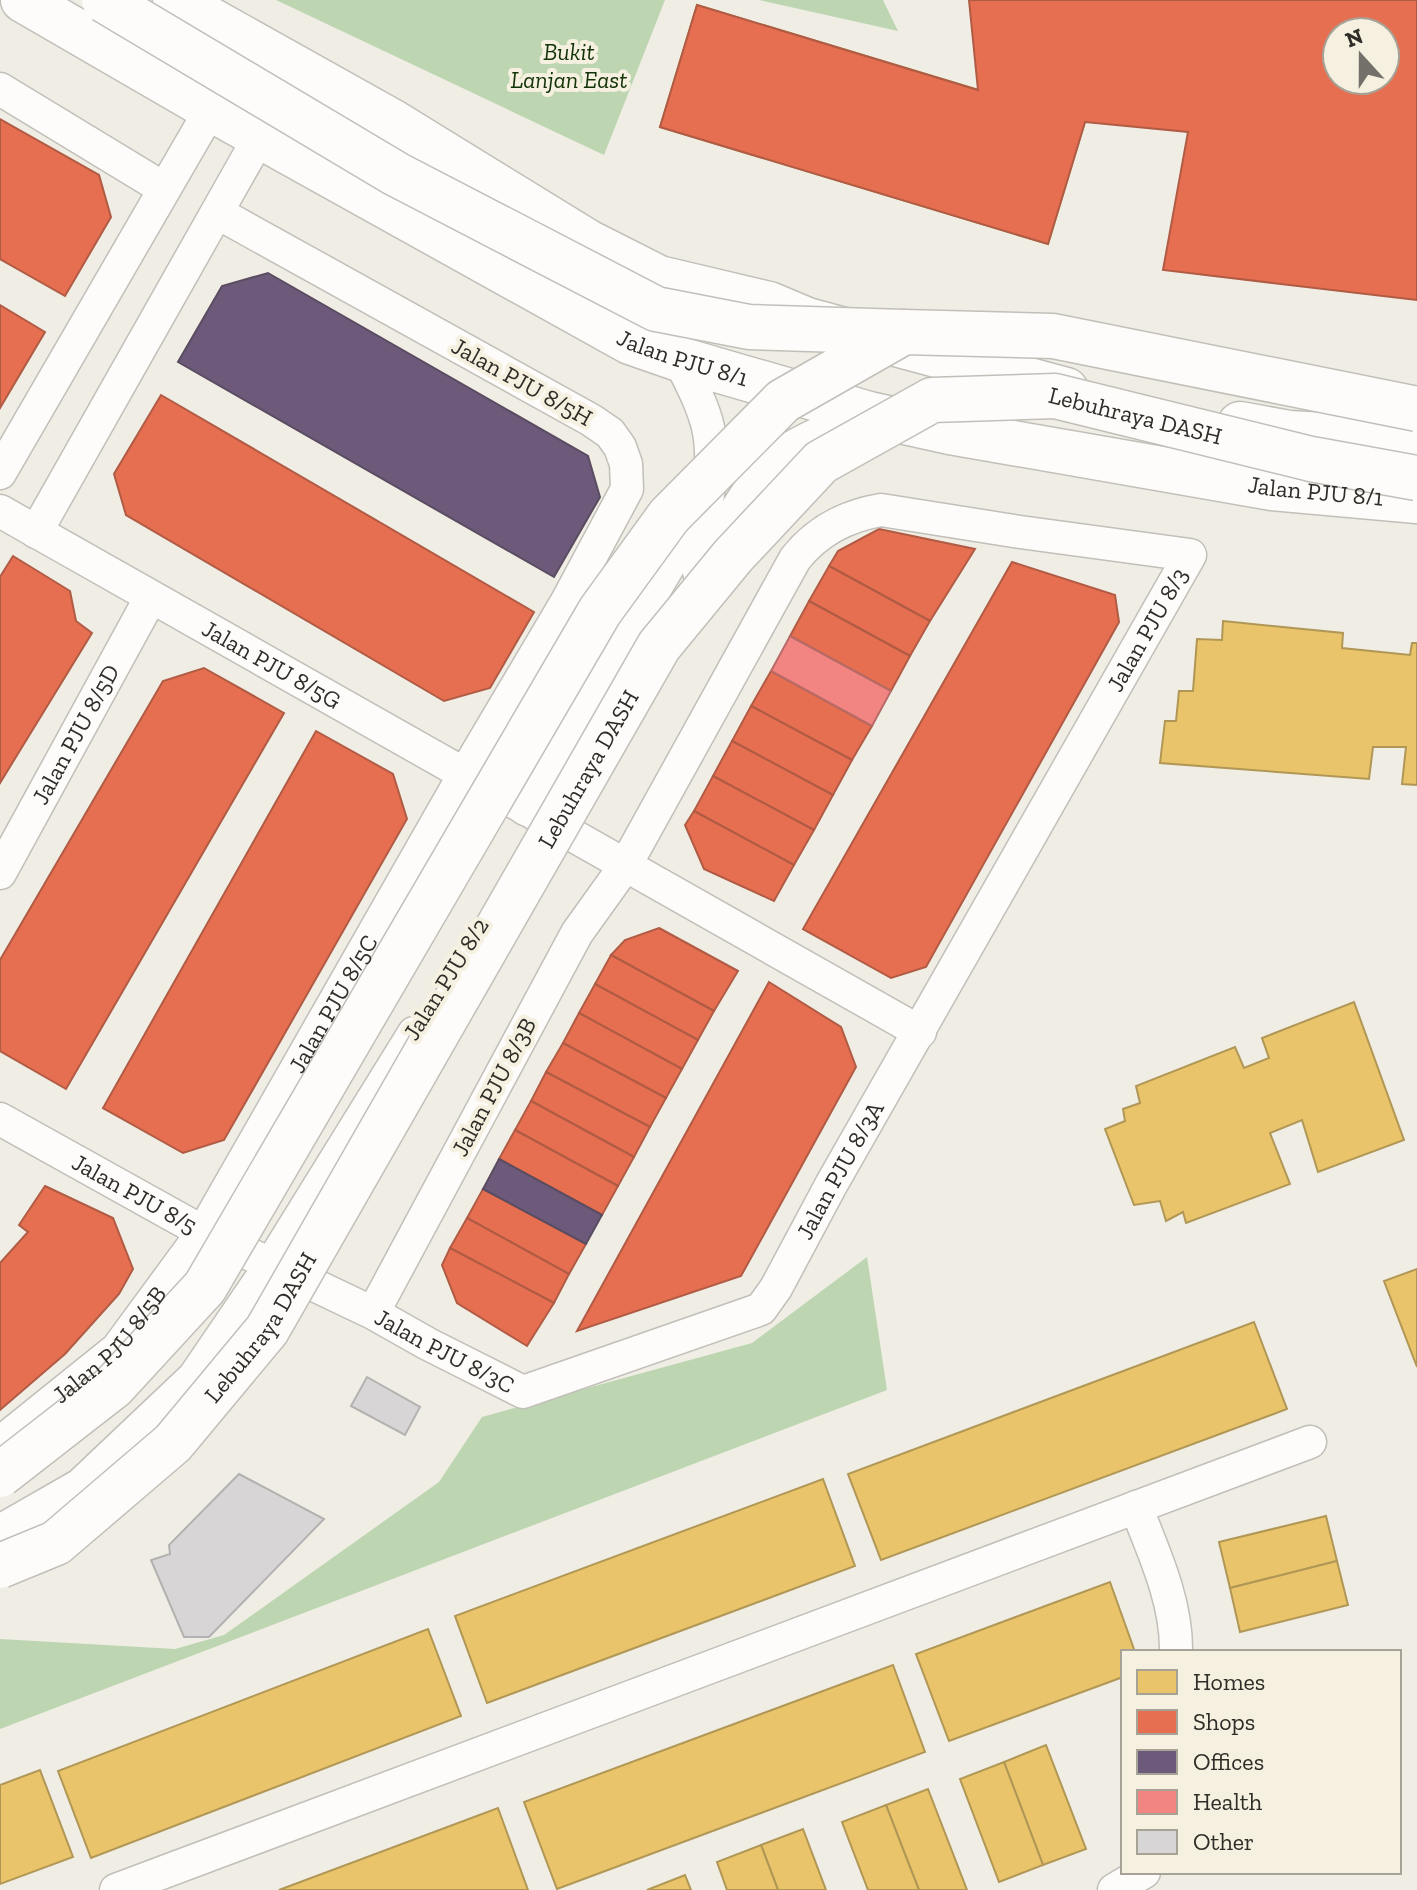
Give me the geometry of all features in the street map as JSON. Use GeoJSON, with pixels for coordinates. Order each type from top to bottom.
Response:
{"type":"FeatureCollection","features":[{"type":"Feature","properties":{"kind":"main road","name":"Jalan PJU 8/1"},"geometry":{"type":"LineString","coordinates":[[23,0],[211,109],[630,342],[869,414],[950,432],[1272,488],[1417,501]]}},
{"type":"Feature","properties":{"kind":"main road"},"geometry":{"type":"LineString","coordinates":[[104,0],[396,174],[656,309],[749,327],[1053,336],[1417,409]]}},
{"type":"Feature","properties":{"kind":"main road"},"geometry":{"type":"LineString","coordinates":[[175,0],[393,122],[588,242],[659,278],[769,304],[807,320],[1048,387],[1289,433],[1417,440]]}},
{"type":"Feature","properties":{"kind":"main road"},"geometry":{"type":"LineString","coordinates":[[0,1475],[113,1387],[205,1287],[600,611],[669,516],[783,401],[904,332]]}},
{"type":"Feature","properties":{"kind":"main road","name":"Lebuhraya DASH"},"geometry":{"type":"LineString","coordinates":[[0,1566],[56,1543],[173,1443],[267,1330],[659,646],[733,556],[821,462],[932,400],[1055,396],[1311,459],[1417,478]]}},
{"type":"Feature","properties":{"kind":"street"},"geometry":{"type":"LineString","coordinates":[[0,89],[163,188]]}},
{"type":"Feature","properties":{"kind":"street"},"geometry":{"type":"LineString","coordinates":[[0,473],[211,109]]}},
{"type":"Feature","properties":{"kind":"street"},"geometry":{"type":"LineString","coordinates":[[36,532],[260,136]]}},
{"type":"Feature","properties":{"kind":"street","name":"Jalan PJU 8/5H"},"geometry":{"type":"LineString","coordinates":[[218,213],[591,420],[610,433],[620,447],[626,464],[627,489],[566,603],[464,775]]}},
{"type":"Feature","properties":{"kind":"street","name":"Jalan PJU 8/2"},"geometry":{"type":"LineString","coordinates":[[0,1531],[80,1485],[194,1377],[271,1264],[534,815],[707,501],[712,472],[712,443],[703,406],[679,359]]}},
{"type":"Feature","properties":{"kind":"street","name":"Jalan PJU 8/2"},"geometry":{"type":"LineString","coordinates":[[534,815],[759,477],[782,453],[811,436],[869,414]]}},
{"type":"Feature","properties":{"kind":"street","name":"Jalan PJU 8/3"},"geometry":{"type":"LineString","coordinates":[[625,866],[795,559],[808,543],[841,521],[860,513],[881,510],[1190,555],[920,1032]]}},
{"type":"Feature","properties":{"kind":"street","name":"Jalan PJU 8/5G"},"geometry":{"type":"LineString","coordinates":[[0,511],[534,815]]}},
{"type":"Feature","properties":{"kind":"street","name":"Jalan PJU 8/5D"},"geometry":{"type":"LineString","coordinates":[[0,873],[151,597]]}},
{"type":"Feature","properties":{"kind":"street","name":"Jalan PJU 8/5C"},"geometry":{"type":"LineString","coordinates":[[203,1232],[464,775]]}},
{"type":"Feature","properties":{"kind":"street"},"geometry":{"type":"LineString","coordinates":[[534,815],[920,1032]]}},
{"type":"Feature","properties":{"kind":"street","name":"Jalan PJU 8/3B"},"geometry":{"type":"LineString","coordinates":[[373,1313],[577,933],[625,866]]}},
{"type":"Feature","properties":{"kind":"street","name":"Jalan PJU 8/3A"},"geometry":{"type":"LineString","coordinates":[[761,1309],[776,1288],[831,1185],[920,1032]]}},
{"type":"Feature","properties":{"kind":"street","name":"Jalan PJU 8/5"},"geometry":{"type":"LineString","coordinates":[[0,1119],[203,1232],[271,1264]]}},
{"type":"Feature","properties":{"kind":"street","name":"Jalan PJU 8/5B"},"geometry":{"type":"LineString","coordinates":[[0,1443],[117,1349],[203,1232]]}},
{"type":"Feature","properties":{"kind":"street","name":"Jalan PJU 8/3C"},"geometry":{"type":"LineString","coordinates":[[271,1264],[373,1313],[523,1392],[761,1309]]}},
{"type":"Feature","properties":{"kind":"street"},"geometry":{"type":"LineString","coordinates":[[116,1890],[1310,1442]]}},
{"type":"Feature","properties":{"kind":"street"},"geometry":{"type":"LineString","coordinates":[[1136,1507],[1162,1572],[1176,1634],[1176,1650]]}},
{"type":"Feature","properties":{"kind":"street"},"geometry":{"type":"LineString","coordinates":[[1114,1890],[1141,1874]]}},
{"type":"Feature","properties":{"kind":"green space","name":"Bukit Lanjan East"},"geometry":{"type":"Polygon","coordinates":[[[276,0],[665,0],[604,155],[276,0]]]}},
{"type":"Feature","properties":{"kind":"green space"},"geometry":{"type":"Polygon","coordinates":[[[759,0],[883,0],[898,31],[759,0]]]}},
{"type":"Feature","properties":{"kind":"green space"},"geometry":{"type":"Polygon","coordinates":[[[867,1257],[887,1390],[0,1729],[0,1639],[175,1649],[224,1635],[439,1482],[482,1417],[752,1343],[867,1257]]]}},
{"type":"Feature","properties":{"kind":"building: Homes"},"geometry":{"type":"Polygon","coordinates":[[[1190,0],[1299,0],[1296,66],[1274,78],[1242,85],[1189,69],[1184,31],[1190,0]]]}},
{"type":"Feature","properties":{"kind":"building: Homes"},"geometry":{"type":"Polygon","coordinates":[[[1327,0],[1417,0],[1417,101],[1389,96],[1401,96],[1401,16],[1324,16],[1327,0]]]}},
{"type":"Feature","properties":{"kind":"building: Homes"},"geometry":{"type":"Polygon","coordinates":[[[697,5],[1085,122],[1048,244],[660,127],[697,5]]]}},
{"type":"Feature","properties":{"kind":"building: Homes"},"geometry":{"type":"Polygon","coordinates":[[[1387,137],[1417,138],[1417,241],[1383,240],[1387,137]]]}},
{"type":"Feature","properties":{"kind":"building: Homes"},"geometry":{"type":"Polygon","coordinates":[[[1218,143],[1276,148],[1266,261],[1209,257],[1218,143]]]}},
{"type":"Feature","properties":{"kind":"building: Homes"},"geometry":{"type":"Polygon","coordinates":[[[1223,621],[1343,633],[1342,648],[1410,655],[1412,643],[1417,643],[1417,785],[1402,784],[1406,747],[1373,747],[1369,779],[1160,763],[1165,721],[1176,721],[1179,691],[1193,691],[1197,639],[1222,640],[1223,621]]]}},
{"type":"Feature","properties":{"kind":"building: Homes"},"geometry":{"type":"Polygon","coordinates":[[[1354,1002],[1404,1140],[1318,1172],[1302,1120],[1270,1133],[1290,1184],[1186,1223],[1183,1212],[1166,1221],[1160,1201],[1134,1205],[1105,1129],[1125,1121],[1123,1109],[1140,1103],[1136,1086],[1235,1047],[1244,1068],[1269,1058],[1262,1038],[1354,1002]]]}},
{"type":"Feature","properties":{"kind":"building: Homes"},"geometry":{"type":"Polygon","coordinates":[[[1417,1269],[1417,1367],[1384,1281],[1417,1269]]]}},
{"type":"Feature","properties":{"kind":"building: Homes"},"geometry":{"type":"Polygon","coordinates":[[[1254,1322],[1287,1409],[881,1560],[848,1474],[1254,1322]]]}},
{"type":"Feature","properties":{"kind":"building: Homes"},"geometry":{"type":"Polygon","coordinates":[[[823,1479],[855,1566],[487,1703],[455,1616],[823,1479]]]}},
{"type":"Feature","properties":{"kind":"building: Homes"},"geometry":{"type":"Polygon","coordinates":[[[1326,1516],[1337,1561],[1230,1588],[1219,1542],[1326,1516]]]}},
{"type":"Feature","properties":{"kind":"building: Homes"},"geometry":{"type":"Polygon","coordinates":[[[1337,1561],[1348,1605],[1240,1632],[1230,1588],[1337,1561]]]}},
{"type":"Feature","properties":{"kind":"building: Homes"},"geometry":{"type":"Polygon","coordinates":[[[1110,1582],[1134,1650],[1121,1650],[1121,1678],[949,1741],[916,1654],[1110,1582]]]}},
{"type":"Feature","properties":{"kind":"building: Homes"},"geometry":{"type":"Polygon","coordinates":[[[428,1629],[461,1716],[91,1858],[58,1771],[428,1629]]]}},
{"type":"Feature","properties":{"kind":"building: Homes"},"geometry":{"type":"Polygon","coordinates":[[[893,1665],[925,1752],[557,1889],[524,1802],[893,1665]]]}},
{"type":"Feature","properties":{"kind":"building: Homes"},"geometry":{"type":"Polygon","coordinates":[[[1046,1745],[1086,1849],[1043,1865],[1004,1762],[1046,1745]]]}},
{"type":"Feature","properties":{"kind":"building: Homes"},"geometry":{"type":"Polygon","coordinates":[[[1004,1762],[1043,1865],[999,1882],[960,1779],[1004,1762]]]}},
{"type":"Feature","properties":{"kind":"building: Homes"},"geometry":{"type":"Polygon","coordinates":[[[40,1770],[73,1857],[0,1884],[0,1785],[40,1770]]]}},
{"type":"Feature","properties":{"kind":"building: Homes"},"geometry":{"type":"Polygon","coordinates":[[[928,1789],[967,1890],[919,1890],[886,1805],[928,1789]]]}},
{"type":"Feature","properties":{"kind":"building: Homes"},"geometry":{"type":"Polygon","coordinates":[[[886,1805],[919,1890],[868,1890],[842,1822],[886,1805]]]}},
{"type":"Feature","properties":{"kind":"building: Homes"},"geometry":{"type":"Polygon","coordinates":[[[498,1808],[528,1890],[279,1890],[498,1808]]]}},
{"type":"Feature","properties":{"kind":"building: Homes"},"geometry":{"type":"Polygon","coordinates":[[[803,1829],[826,1890],[778,1890],[761,1845],[803,1829]]]}},
{"type":"Feature","properties":{"kind":"building: Homes"},"geometry":{"type":"Polygon","coordinates":[[[761,1845],[778,1890],[727,1890],[717,1862],[761,1845]]]}},
{"type":"Feature","properties":{"kind":"building: Homes"},"geometry":{"type":"Polygon","coordinates":[[[685,1875],[691,1890],[647,1890],[685,1875]]]}},
{"type":"Feature","properties":{"kind":"building: Shops"},"geometry":{"type":"Polygon","coordinates":[[[969,0],[1417,0],[1417,300],[1163,270],[1188,132],[1085,122],[1048,244],[660,127],[697,5],[978,90],[969,0]]]}},
{"type":"Feature","properties":{"kind":"building: Shops"},"geometry":{"type":"Polygon","coordinates":[[[0,119],[99,175],[111,217],[65,296],[0,259],[0,119]]]}},
{"type":"Feature","properties":{"kind":"building: Shops"},"geometry":{"type":"Polygon","coordinates":[[[0,305],[45,332],[0,408],[0,305]]]}},
{"type":"Feature","properties":{"kind":"building: Shops"},"geometry":{"type":"Polygon","coordinates":[[[161,395],[534,612],[490,688],[444,701],[126,515],[114,474],[161,395]]]}},
{"type":"Feature","properties":{"kind":"building: Shops"},"geometry":{"type":"Polygon","coordinates":[[[879,529],[975,549],[930,621],[829,566],[838,551],[879,529]]]}},
{"type":"Feature","properties":{"kind":"building: Shops"},"geometry":{"type":"Polygon","coordinates":[[[13,556],[70,591],[76,621],[92,633],[0,783],[0,577],[13,556]]]}},
{"type":"Feature","properties":{"kind":"building: Shops"},"geometry":{"type":"Polygon","coordinates":[[[1012,562],[1115,595],[1119,622],[926,967],[891,978],[803,929],[1012,562]]]}},
{"type":"Feature","properties":{"kind":"building: Shops"},"geometry":{"type":"Polygon","coordinates":[[[829,566],[930,621],[910,656],[809,601],[829,566]]]}},
{"type":"Feature","properties":{"kind":"building: Shops"},"geometry":{"type":"Polygon","coordinates":[[[809,601],[910,656],[891,691],[790,636],[809,601]]]}},
{"type":"Feature","properties":{"kind":"building: Shops"},"geometry":{"type":"Polygon","coordinates":[[[204,668],[284,713],[66,1089],[0,1051],[0,960],[163,681],[204,668]]]}},
{"type":"Feature","properties":{"kind":"building: Shops"},"geometry":{"type":"Polygon","coordinates":[[[771,671],[872,726],[852,760],[751,706],[771,671]]]}},
{"type":"Feature","properties":{"kind":"building: Shops"},"geometry":{"type":"Polygon","coordinates":[[[751,706],[852,760],[833,795],[732,741],[751,706]]]}},
{"type":"Feature","properties":{"kind":"building: Shops"},"geometry":{"type":"Polygon","coordinates":[[[316,731],[393,774],[407,819],[224,1140],[183,1153],[103,1108],[316,731]]]}},
{"type":"Feature","properties":{"kind":"building: Shops"},"geometry":{"type":"Polygon","coordinates":[[[732,741],[833,795],[814,830],[713,776],[732,741]]]}},
{"type":"Feature","properties":{"kind":"building: Shops"},"geometry":{"type":"Polygon","coordinates":[[[713,776],[814,830],[794,865],[694,811],[713,776]]]}},
{"type":"Feature","properties":{"kind":"building: Shops"},"geometry":{"type":"Polygon","coordinates":[[[694,811],[794,865],[774,901],[704,869],[685,825],[694,811]]]}},
{"type":"Feature","properties":{"kind":"building: Shops"},"geometry":{"type":"Polygon","coordinates":[[[659,928],[738,971],[714,1011],[611,955],[625,940],[659,928]]]}},
{"type":"Feature","properties":{"kind":"building: Shops"},"geometry":{"type":"Polygon","coordinates":[[[611,955],[714,1011],[698,1040],[595,984],[611,955]]]}},
{"type":"Feature","properties":{"kind":"building: Shops"},"geometry":{"type":"Polygon","coordinates":[[[769,982],[841,1027],[856,1067],[741,1276],[577,1331],[769,982]]]}},
{"type":"Feature","properties":{"kind":"building: Shops"},"geometry":{"type":"Polygon","coordinates":[[[595,984],[698,1040],[682,1069],[579,1013],[595,984]]]}},
{"type":"Feature","properties":{"kind":"building: Shops"},"geometry":{"type":"Polygon","coordinates":[[[579,1013],[682,1069],[666,1098],[563,1043],[579,1013]]]}},
{"type":"Feature","properties":{"kind":"building: Shops"},"geometry":{"type":"Polygon","coordinates":[[[563,1043],[666,1098],[650,1127],[546,1072],[563,1043]]]}},
{"type":"Feature","properties":{"kind":"building: Shops"},"geometry":{"type":"Polygon","coordinates":[[[546,1072],[650,1127],[634,1157],[531,1101],[546,1072]]]}},
{"type":"Feature","properties":{"kind":"building: Shops"},"geometry":{"type":"Polygon","coordinates":[[[531,1101],[634,1157],[618,1186],[515,1130],[531,1101]]]}},
{"type":"Feature","properties":{"kind":"building: Shops"},"geometry":{"type":"Polygon","coordinates":[[[515,1130],[618,1186],[602,1215],[499,1159],[515,1130]]]}},
{"type":"Feature","properties":{"kind":"building: Shops"},"geometry":{"type":"Polygon","coordinates":[[[45,1186],[113,1218],[133,1269],[119,1294],[65,1354],[0,1410],[0,1263],[28,1232],[19,1225],[45,1186]]]}},
{"type":"Feature","properties":{"kind":"building: Shops"},"geometry":{"type":"Polygon","coordinates":[[[483,1189],[586,1244],[569,1274],[467,1218],[483,1189]]]}},
{"type":"Feature","properties":{"kind":"building: Shops"},"geometry":{"type":"Polygon","coordinates":[[[467,1218],[569,1274],[554,1303],[450,1248],[467,1218]]]}},
{"type":"Feature","properties":{"kind":"building: Shops"},"geometry":{"type":"Polygon","coordinates":[[[450,1248],[554,1303],[527,1346],[457,1303],[442,1265],[450,1248]]]}},
{"type":"Feature","properties":{"kind":"building: Offices"},"geometry":{"type":"Polygon","coordinates":[[[268,273],[588,456],[600,497],[554,577],[178,362],[222,286],[268,273]]]}},
{"type":"Feature","properties":{"kind":"building: Offices"},"geometry":{"type":"Polygon","coordinates":[[[499,1159],[602,1215],[586,1244],[483,1189],[499,1159]]]}},
{"type":"Feature","properties":{"kind":"building: Health"},"geometry":{"type":"Polygon","coordinates":[[[790,636],[891,691],[872,726],[771,671],[790,636]]]}},
{"type":"Feature","properties":{"kind":"building: Other"},"geometry":{"type":"Polygon","coordinates":[[[367,1377],[420,1407],[405,1435],[351,1406],[367,1377]]]}},
{"type":"Feature","properties":{"kind":"building: Other"},"geometry":{"type":"Polygon","coordinates":[[[239,1474],[324,1519],[209,1637],[184,1637],[151,1560],[170,1554],[169,1545],[239,1474]]]}}]}
